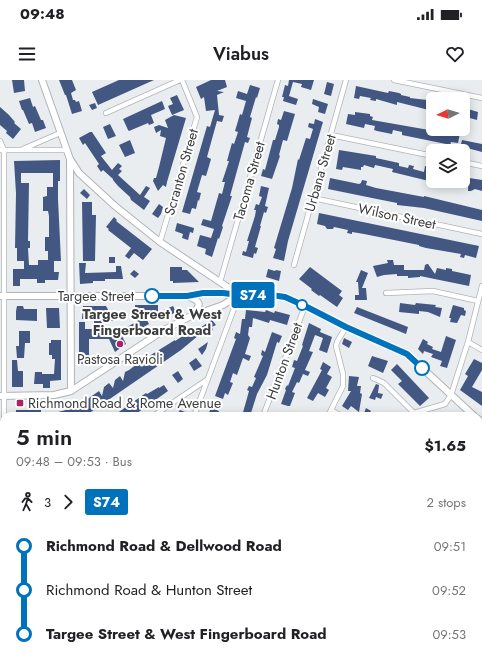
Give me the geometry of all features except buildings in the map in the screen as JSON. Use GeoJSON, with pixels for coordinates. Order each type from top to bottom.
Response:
{"type":"FeatureCollection","features":[{"type":"Feature","properties":{"kind":"main road"},"geometry":{"type":"LineString","coordinates":[[2,396],[54,395],[72,391],[164,330],[189,317],[223,304],[239,295],[160,242],[115,206],[79,173],[66,150],[42,80]]}},
{"type":"Feature","properties":{"kind":"main road"},"geometry":{"type":"LineString","coordinates":[[70,159],[72,391]]}},
{"type":"Feature","properties":{"kind":"main road","name":"Targee Street"},"geometry":{"type":"LineString","coordinates":[[2,296],[187,296],[203,293],[223,293],[285,297],[346,327],[407,354],[470,412]]}},
{"type":"Feature","properties":{"kind":"main road"},"geometry":{"type":"LineString","coordinates":[[187,296],[199,302],[199,307],[189,317]]}},
{"type":"Feature","properties":{"kind":"street"},"geometry":{"type":"LineString","coordinates":[[106,113],[181,80]]}},
{"type":"Feature","properties":{"kind":"street","name":"Scranton Street"},"geometry":{"type":"LineString","coordinates":[[160,242],[196,117],[181,80]]}},
{"type":"Feature","properties":{"kind":"street","name":"Tacoma Street"},"geometry":{"type":"LineString","coordinates":[[220,282],[278,80]]}},
{"type":"Feature","properties":{"kind":"street","name":"Urbana Street"},"geometry":{"type":"LineString","coordinates":[[294,265],[346,80]]}},
{"type":"Feature","properties":{"kind":"street"},"geometry":{"type":"LineString","coordinates":[[394,80],[482,98]]}},
{"type":"Feature","properties":{"kind":"street"},"geometry":{"type":"LineString","coordinates":[[21,149],[60,133]]}},
{"type":"Feature","properties":{"kind":"street"},"geometry":{"type":"LineString","coordinates":[[331,135],[426,155]]}},
{"type":"Feature","properties":{"kind":"street"},"geometry":{"type":"LineString","coordinates":[[0,141],[2,150],[2,396],[4,412]]}},
{"type":"Feature","properties":{"kind":"street"},"geometry":{"type":"LineString","coordinates":[[2,150],[66,150]]}},
{"type":"Feature","properties":{"kind":"street"},"geometry":{"type":"LineString","coordinates":[[470,163],[482,166]]}},
{"type":"Feature","properties":{"kind":"street","name":"Wilson Street"},"geometry":{"type":"LineString","coordinates":[[313,198],[482,234]]}},
{"type":"Feature","properties":{"kind":"street"},"geometry":{"type":"LineString","coordinates":[[419,412],[445,404],[451,395],[468,342],[482,286]]}},
{"type":"Feature","properties":{"kind":"street"},"geometry":{"type":"LineString","coordinates":[[386,292],[433,291],[478,301]]}},
{"type":"Feature","properties":{"kind":"street"},"geometry":{"type":"LineString","coordinates":[[196,412],[239,295]]}},
{"type":"Feature","properties":{"kind":"street","name":"Hunton Street"},"geometry":{"type":"LineString","coordinates":[[265,412],[305,306]]}},
{"type":"Feature","properties":{"kind":"street"},"geometry":{"type":"LineString","coordinates":[[334,412],[331,410],[343,386],[343,374],[336,346],[346,327]]}},
{"type":"Feature","properties":{"kind":"street"},"geometry":{"type":"LineString","coordinates":[[468,342],[482,350]]}},
{"type":"Feature","properties":{"kind":"street"},"geometry":{"type":"LineString","coordinates":[[373,378],[384,383],[411,412]]}},
{"type":"Feature","properties":{"kind":"street"},"geometry":{"type":"LineString","coordinates":[[159,412],[208,379]]}},
{"type":"Feature","properties":{"kind":"bus line","name":"S74"},"geometry":{"type":"LineString","coordinates":[[152,296],[187,296],[203,293],[223,293],[285,297],[346,327],[407,354],[422,368]]}},
{"type":"Feature","properties":{"kind":"place","name":"Targee Street & West Fingerboard Road"},"geometry":{"type":"Point","coordinates":[152,296]}},
{"type":"Feature","properties":{"kind":"place","name":"Pastosa Ravioli"},"geometry":{"type":"Point","coordinates":[120,344]}},
{"type":"Feature","properties":{"kind":"place","name":"Richmond Road & Rome Avenue"},"geometry":{"type":"Point","coordinates":[20,403]}}]}
